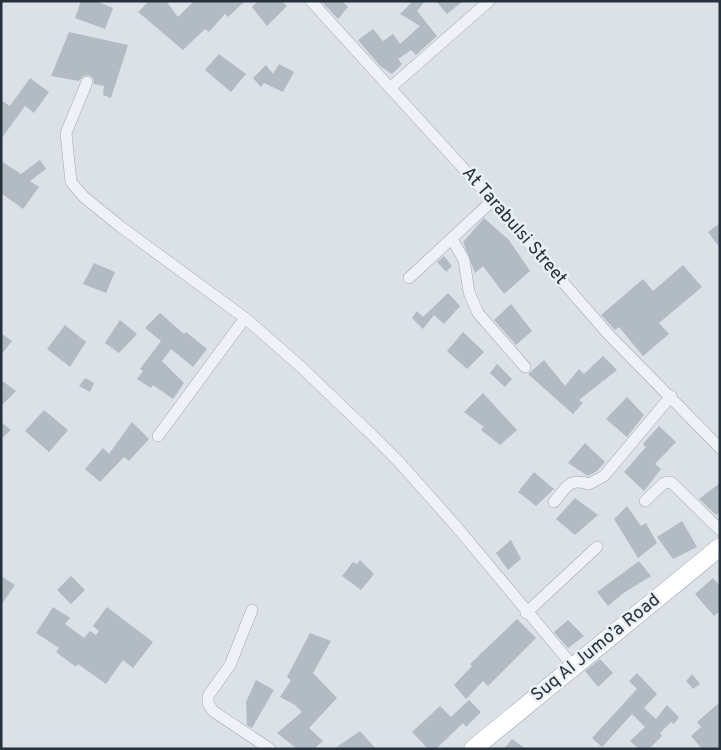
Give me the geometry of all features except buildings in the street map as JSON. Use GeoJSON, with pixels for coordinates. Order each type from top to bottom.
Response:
{"type":"FeatureCollection","features":[{"type":"Feature","properties":{"kind":"main road","name":"Suq Al Jumo’a Road"},"geometry":{"type":"LineString","coordinates":[[473,749],[572,666],[720,547]]}},
{"type":"Feature","properties":{"kind":"street","name":"At Tarabulsi Street"},"geometry":{"type":"LineString","coordinates":[[311,1],[492,201],[609,335],[720,448]]}},
{"type":"Feature","properties":{"kind":"street"},"geometry":{"type":"LineString","coordinates":[[390,88],[490,1]]}},
{"type":"Feature","properties":{"kind":"street"},"geometry":{"type":"LineString","coordinates":[[87,82],[66,133],[72,182],[84,197],[121,227],[246,318],[300,366],[399,462],[455,525],[526,613],[572,666]]}},
{"type":"Feature","properties":{"kind":"street"},"geometry":{"type":"LineString","coordinates":[[409,278],[492,201]]}},
{"type":"Feature","properties":{"kind":"street"},"geometry":{"type":"LineString","coordinates":[[452,239],[464,260],[469,292],[478,312],[525,367]]}},
{"type":"Feature","properties":{"kind":"street"},"geometry":{"type":"LineString","coordinates":[[158,436],[246,318]]}},
{"type":"Feature","properties":{"kind":"street"},"geometry":{"type":"LineString","coordinates":[[554,502],[571,482],[579,480],[590,484],[604,476],[671,396]]}},
{"type":"Feature","properties":{"kind":"street"},"geometry":{"type":"LineString","coordinates":[[645,501],[664,484],[671,482],[720,530]]}},
{"type":"Feature","properties":{"kind":"street"},"geometry":{"type":"LineString","coordinates":[[526,613],[597,547]]}},
{"type":"Feature","properties":{"kind":"street"},"geometry":{"type":"LineString","coordinates":[[252,610],[230,665],[208,696],[208,703],[214,711],[270,749]]}}]}
